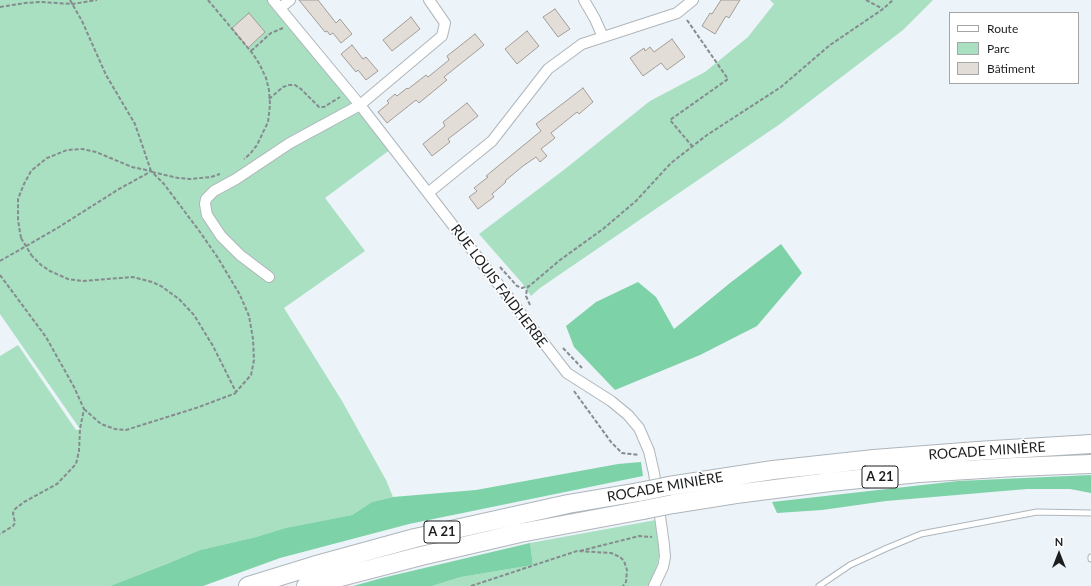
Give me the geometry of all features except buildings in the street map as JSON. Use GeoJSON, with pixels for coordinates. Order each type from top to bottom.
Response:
{"type":"FeatureCollection","features":[{"type":"Feature","properties":{"kind":"highway","name":"ROCADE MINIÈRE"},"geometry":{"type":"LineString","coordinates":[[248,586],[313,566],[415,538],[561,505],[669,486],[773,470],[874,459],[1091,444]]}},
{"type":"Feature","properties":{"kind":"highway","name":"ROCADE MINIÈRE"},"geometry":{"type":"LineString","coordinates":[[306,586],[421,556],[512,535],[673,504],[736,494],[830,482],[911,474],[1015,467],[1091,464]]}},
{"type":"Feature","properties":{"kind":"street","name":"RUE LOUIS FAIDHERBE"},"geometry":{"type":"LineString","coordinates":[[273,0],[360,105],[566,373],[611,401],[628,415],[639,428],[650,454],[665,556],[663,567],[654,586]]}},
{"type":"Feature","properties":{"kind":"street"},"geometry":{"type":"LineString","coordinates":[[280,8],[290,0]]}},
{"type":"Feature","properties":{"kind":"street"},"geometry":{"type":"LineString","coordinates":[[269,277],[240,255],[221,236],[207,215],[205,204],[206,200],[214,191],[236,179],[290,143],[360,105],[442,36],[445,23],[429,0]]}},
{"type":"Feature","properties":{"kind":"street"},"geometry":{"type":"LineString","coordinates":[[584,0],[603,37]]}},
{"type":"Feature","properties":{"kind":"street"},"geometry":{"type":"LineString","coordinates":[[428,193],[492,141],[548,69],[582,44],[677,14],[693,0]]}},
{"type":"Feature","properties":{"kind":"lane"},"geometry":{"type":"LineString","coordinates":[[819,586],[850,565],[921,534],[1037,512],[1091,513]]}},
{"type":"Feature","properties":{"kind":"path"},"geometry":{"type":"LineString","coordinates":[[0,275],[46,337],[74,387],[84,409],[101,424],[115,430],[126,430],[199,407],[236,392],[251,375],[254,360],[253,339],[249,316],[240,295],[218,258],[180,204],[151,171],[135,124],[106,75],[82,21],[70,0]]}},
{"type":"Feature","properties":{"kind":"path"},"geometry":{"type":"LineString","coordinates":[[0,7],[41,2],[72,4],[97,0]]}},
{"type":"Feature","properties":{"kind":"path"},"geometry":{"type":"LineString","coordinates":[[208,0],[251,51],[260,65],[266,78],[269,90],[268,122],[263,134],[250,154],[242,161]]}},
{"type":"Feature","properties":{"kind":"path"},"geometry":{"type":"LineString","coordinates":[[866,0],[884,9]]}},
{"type":"Feature","properties":{"kind":"path"},"geometry":{"type":"LineString","coordinates":[[532,308],[527,300],[527,288],[560,260],[603,229],[636,201],[671,163],[707,134],[781,87],[830,45],[884,9],[893,0]]}},
{"type":"Feature","properties":{"kind":"path"},"geometry":{"type":"LineString","coordinates":[[680,11],[728,79],[670,120],[692,146]]}},
{"type":"Feature","properties":{"kind":"path"},"geometry":{"type":"LineString","coordinates":[[251,51],[271,33],[293,24]]}},
{"type":"Feature","properties":{"kind":"path"},"geometry":{"type":"LineString","coordinates":[[269,99],[283,87],[295,86],[301,89],[319,107],[324,107],[348,92]]}},
{"type":"Feature","properties":{"kind":"path"},"geometry":{"type":"LineString","coordinates":[[225,172],[212,177],[190,179],[178,178],[132,167],[96,152],[82,149],[66,150],[46,158],[31,171],[18,199],[18,220],[22,238],[32,256],[50,271],[68,279],[83,282],[133,278],[152,282],[169,290],[194,316],[205,331],[236,392]]}},
{"type":"Feature","properties":{"kind":"path"},"geometry":{"type":"LineString","coordinates":[[0,261],[151,171]]}},
{"type":"Feature","properties":{"kind":"path"},"geometry":{"type":"LineString","coordinates":[[558,342],[588,374],[587,378],[582,384]]}},
{"type":"Feature","properties":{"kind":"path"},"geometry":{"type":"LineString","coordinates":[[566,373],[572,388],[615,447],[622,453],[642,455],[650,454]]}},
{"type":"Feature","properties":{"kind":"path"},"geometry":{"type":"LineString","coordinates":[[0,534],[13,526],[15,523],[13,512],[15,509],[24,502],[57,484],[76,464],[84,409]]}},
{"type":"Feature","properties":{"kind":"path"},"geometry":{"type":"LineString","coordinates":[[471,586],[577,551],[639,536],[654,537]]}},
{"type":"Feature","properties":{"kind":"path"},"geometry":{"type":"LineString","coordinates":[[577,551],[611,552],[620,557],[624,561],[627,570],[626,582],[623,586]]}},
{"type":"Feature","properties":{"kind":"green space"},"geometry":{"type":"Polygon","coordinates":[[[0,0],[273,0],[391,149],[325,198],[365,251],[284,308],[342,401],[386,480],[393,497],[372,502],[352,515],[285,528],[256,537],[200,550],[110,586],[0,586],[0,356],[18,345],[76,430],[80,429],[0,314],[0,0]]]}},
{"type":"Feature","properties":{"kind":"green space"},"geometry":{"type":"Polygon","coordinates":[[[770,0],[933,0],[903,30],[780,124],[540,288],[531,296],[522,283],[479,234],[565,169],[650,101],[705,72],[748,37],[774,4],[770,0]]]}},
{"type":"Feature","properties":{"kind":"green space"},"geometry":{"type":"Polygon","coordinates":[[[781,244],[802,273],[757,326],[700,355],[615,390],[574,347],[566,326],[596,302],[638,282],[656,297],[674,329],[781,244]]]}},
{"type":"Feature","properties":{"kind":"green space"},"geometry":{"type":"Polygon","coordinates":[[[641,462],[643,476],[409,524],[280,558],[203,586],[110,586],[200,550],[256,537],[285,528],[352,515],[372,502],[393,497],[476,490],[618,464],[641,462]]]}},
{"type":"Feature","properties":{"kind":"green space"},"geometry":{"type":"Polygon","coordinates":[[[1091,475],[1091,493],[1070,489],[1027,489],[886,501],[822,510],[777,513],[772,502],[958,481],[1091,475]]]}},
{"type":"Feature","properties":{"kind":"green space"},"geometry":{"type":"Polygon","coordinates":[[[656,520],[660,552],[656,570],[649,586],[432,586],[461,577],[533,565],[530,543],[656,520]]]}},
{"type":"Feature","properties":{"kind":"green space"},"geometry":{"type":"Polygon","coordinates":[[[530,543],[533,565],[461,577],[432,586],[353,586],[382,578],[530,543]]]}}]}
